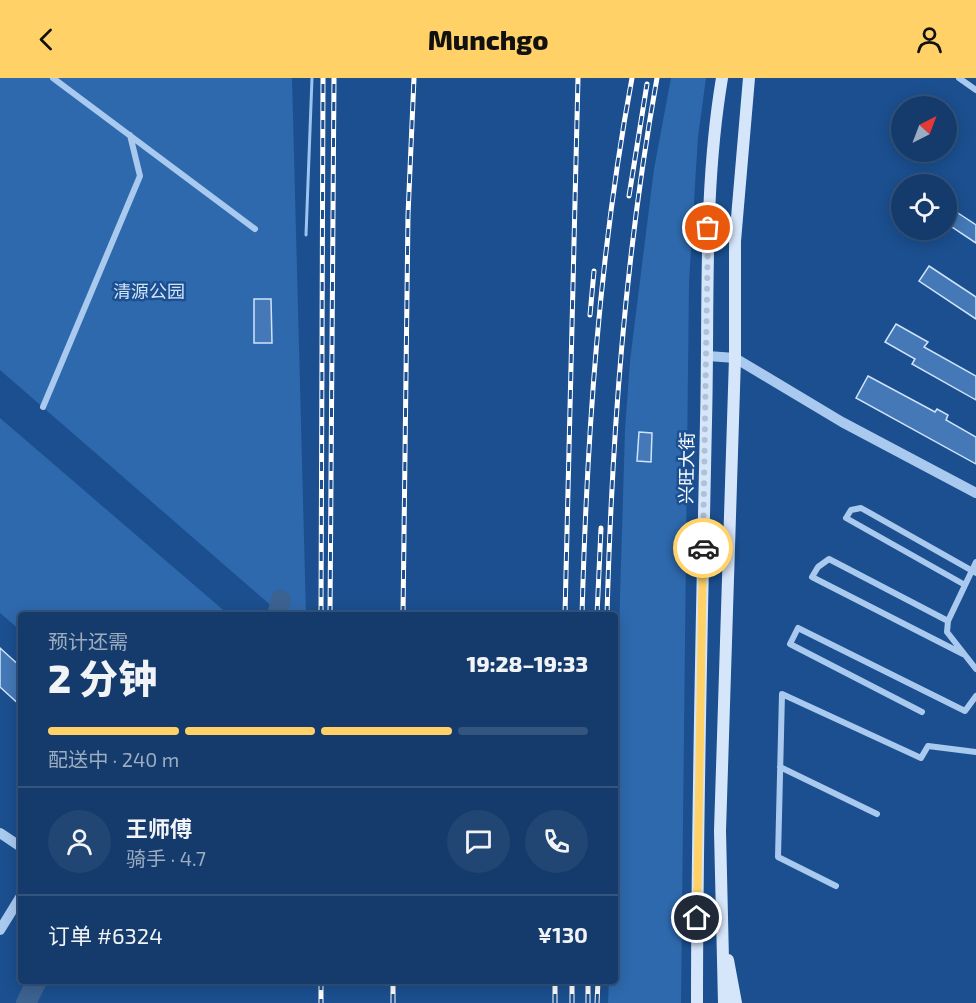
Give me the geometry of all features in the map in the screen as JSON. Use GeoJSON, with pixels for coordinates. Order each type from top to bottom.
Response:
{"type":"FeatureCollection","features":[{"type":"Feature","properties":{"kind":"main road","name":"兴旺大街"},"geometry":{"type":"LineString","coordinates":[[697,1003],[697,832],[708,356],[708,228],[716,114],[722,78]]}},
{"type":"Feature","properties":{"kind":"main road"},"geometry":{"type":"LineString","coordinates":[[724,1003],[720,831],[735,358],[735,241],[750,78]]}},
{"type":"Feature","properties":{"kind":"main road"},"geometry":{"type":"LineString","coordinates":[[723,939],[736,991],[736,1003]]}},
{"type":"Feature","properties":{"kind":"street"},"geometry":{"type":"LineString","coordinates":[[53,78],[255,229]]}},
{"type":"Feature","properties":{"kind":"street"},"geometry":{"type":"LineString","coordinates":[[959,78],[976,90]]}},
{"type":"Feature","properties":{"kind":"street"},"geometry":{"type":"LineString","coordinates":[[43,407],[140,176],[130,135]]}},
{"type":"Feature","properties":{"kind":"street"},"geometry":{"type":"LineString","coordinates":[[708,356],[735,358],[842,422],[976,493]]}},
{"type":"Feature","properties":{"kind":"street"},"geometry":{"type":"LineString","coordinates":[[965,585],[846,518],[851,510],[861,508],[974,572]]}},
{"type":"Feature","properties":{"kind":"street"},"geometry":{"type":"LineString","coordinates":[[948,621],[829,559],[818,567],[812,577],[963,654]]}},
{"type":"Feature","properties":{"kind":"street"},"geometry":{"type":"LineString","coordinates":[[976,562],[974,572],[965,585],[948,621],[947,632],[976,669]]}},
{"type":"Feature","properties":{"kind":"street"},"geometry":{"type":"LineString","coordinates":[[922,712],[790,644],[798,628],[965,711],[975,700]]}},
{"type":"Feature","properties":{"kind":"street"},"geometry":{"type":"LineString","coordinates":[[836,886],[778,857],[782,694],[921,758],[928,746],[976,752]]}},
{"type":"Feature","properties":{"kind":"street"},"geometry":{"type":"LineString","coordinates":[[780,766],[877,814]]}},
{"type":"Feature","properties":{"kind":"street"},"geometry":{"type":"LineString","coordinates":[[0,833],[18,845]]}},
{"type":"Feature","properties":{"kind":"street"},"geometry":{"type":"LineString","coordinates":[[0,930],[18,901]]}},
{"type":"Feature","properties":{"kind":"green space","name":"清源公园"},"geometry":{"type":"Polygon","coordinates":[[[0,78],[292,78],[306,612],[279,612],[0,370],[0,78]]]}},
{"type":"Feature","properties":{"kind":"green space"},"geometry":{"type":"Polygon","coordinates":[[[671,78],[706,78],[698,137],[689,282],[681,1003],[608,1003],[609,984],[618,984],[618,664],[625,430],[630,361],[654,169],[671,78]]]}},
{"type":"Feature","properties":{"kind":"green space"},"geometry":{"type":"Polygon","coordinates":[[[0,418],[226,612],[18,612],[18,628],[0,613],[0,418]]]}},
{"type":"Feature","properties":{"kind":"building"},"geometry":{"type":"Polygon","coordinates":[[[957,214],[976,225],[976,243],[957,230],[957,214]]]}},
{"type":"Feature","properties":{"kind":"building"},"geometry":{"type":"Polygon","coordinates":[[[929,266],[976,297],[976,319],[919,281],[929,266]]]}},
{"type":"Feature","properties":{"kind":"building"},"geometry":{"type":"Polygon","coordinates":[[[254,299],[271,299],[272,343],[254,343],[254,299]]]}},
{"type":"Feature","properties":{"kind":"building"},"geometry":{"type":"Polygon","coordinates":[[[896,324],[928,342],[924,347],[976,376],[976,400],[912,364],[915,359],[885,342],[896,324]]]}},
{"type":"Feature","properties":{"kind":"building"},"geometry":{"type":"Polygon","coordinates":[[[868,376],[935,412],[937,409],[948,415],[946,420],[976,437],[976,464],[856,398],[868,376]]]}},
{"type":"Feature","properties":{"kind":"building"},"geometry":{"type":"Polygon","coordinates":[[[639,432],[652,433],[651,462],[637,461],[639,432]]]}},
{"type":"Feature","properties":{"kind":"building"},"geometry":{"type":"Polygon","coordinates":[[[0,648],[18,664],[18,703],[0,687],[0,648]]]}},
{"type":"Feature","properties":{"kind":"waterway"},"geometry":{"type":"LineString","coordinates":[[306,235],[312,78]]}},
{"type":"Feature","properties":{"kind":"waterway"},"geometry":{"type":"LineString","coordinates":[[278,612],[281,600]]}},
{"type":"Feature","properties":{"kind":"waterway"},"geometry":{"type":"LineString","coordinates":[[26,1003],[36,984]]}},
{"type":"Feature","properties":{"kind":"railway"},"geometry":{"type":"LineString","coordinates":[[321,612],[323,78]]}},
{"type":"Feature","properties":{"kind":"railway"},"geometry":{"type":"LineString","coordinates":[[330,612],[334,78]]}},
{"type":"Feature","properties":{"kind":"railway"},"geometry":{"type":"LineString","coordinates":[[403,612],[408,215],[414,78]]}},
{"type":"Feature","properties":{"kind":"railway"},"geometry":{"type":"LineString","coordinates":[[565,612],[578,78]]}},
{"type":"Feature","properties":{"kind":"railway"},"geometry":{"type":"LineString","coordinates":[[582,612],[587,480],[596,345],[611,211],[632,78]]}},
{"type":"Feature","properties":{"kind":"railway"},"geometry":{"type":"LineString","coordinates":[[607,612],[612,480],[628,278],[657,78]]}},
{"type":"Feature","properties":{"kind":"railway"},"geometry":{"type":"LineString","coordinates":[[629,196],[647,84]]}},
{"type":"Feature","properties":{"kind":"railway"},"geometry":{"type":"LineString","coordinates":[[590,315],[594,271]]}},
{"type":"Feature","properties":{"kind":"railway"},"geometry":{"type":"LineString","coordinates":[[597,612],[601,528]]}},
{"type":"Feature","properties":{"kind":"railway"},"geometry":{"type":"LineString","coordinates":[[321,984],[321,1003]]}},
{"type":"Feature","properties":{"kind":"railway"},"geometry":{"type":"LineString","coordinates":[[393,984],[393,1003]]}},
{"type":"Feature","properties":{"kind":"railway"},"geometry":{"type":"LineString","coordinates":[[555,984],[555,1003]]}},
{"type":"Feature","properties":{"kind":"railway"},"geometry":{"type":"LineString","coordinates":[[572,984],[572,1003]]}},
{"type":"Feature","properties":{"kind":"railway"},"geometry":{"type":"LineString","coordinates":[[588,984],[588,1003]]}},
{"type":"Feature","properties":{"kind":"railway"},"geometry":{"type":"LineString","coordinates":[[597,1003],[598,984]]}},
{"type":"Feature","properties":{"kind":"way so far"},"geometry":{"type":"LineString","coordinates":[[703,548],[708,356],[708,228]]}},
{"type":"Feature","properties":{"kind":"route"},"geometry":{"type":"LineString","coordinates":[[697,918],[703,548]]}}]}
